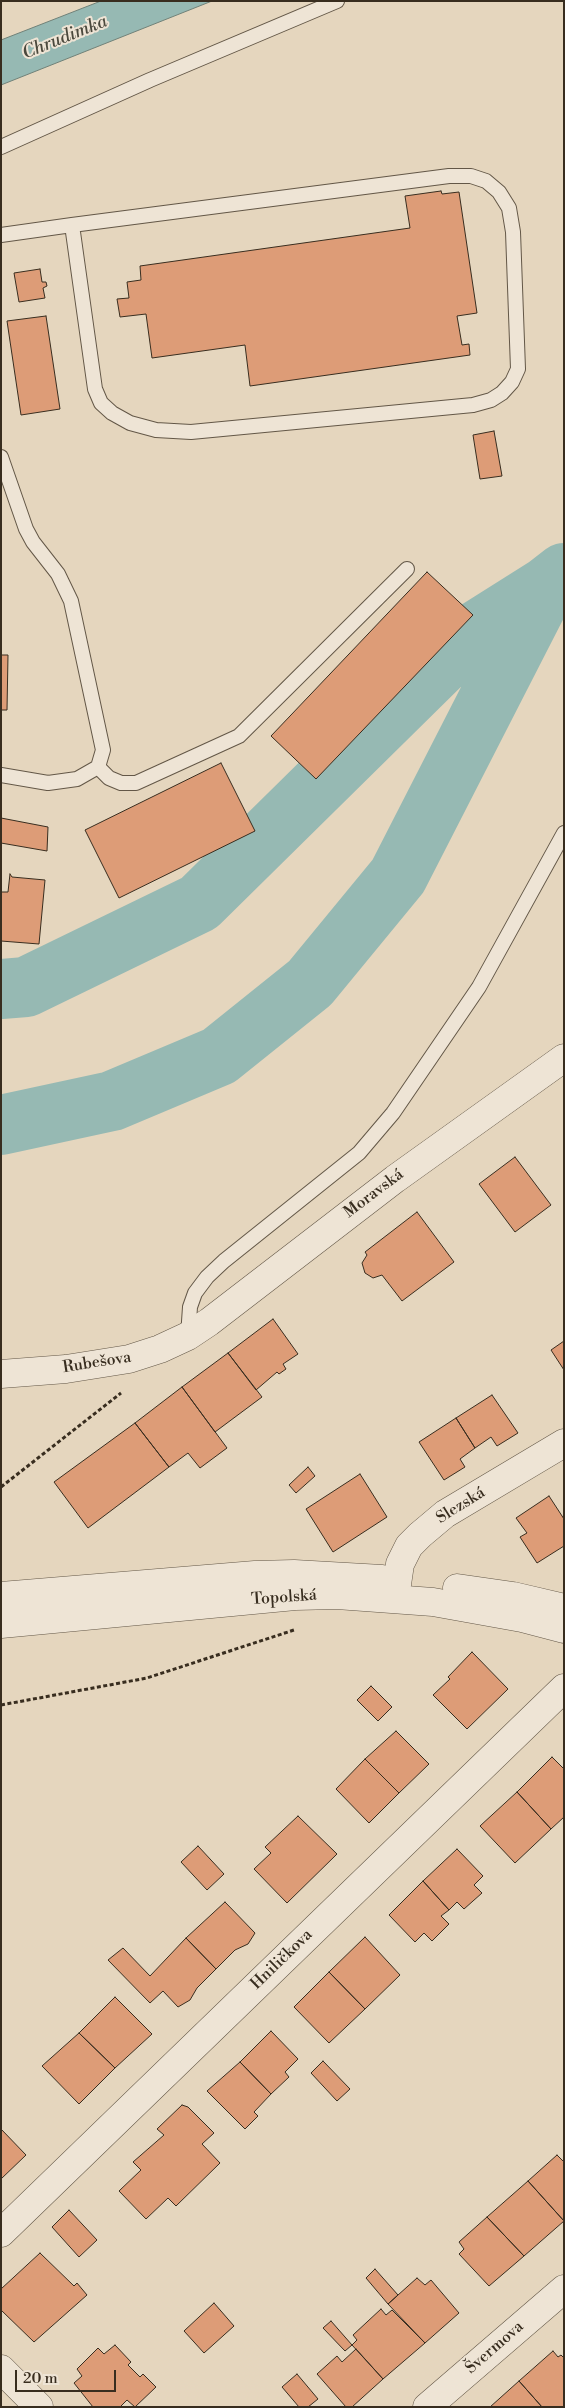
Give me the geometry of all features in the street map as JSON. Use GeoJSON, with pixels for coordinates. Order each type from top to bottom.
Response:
{"type":"FeatureCollection","features":[{"type":"Feature","properties":{"kind":"street","name":"Moravská"},"geometry":{"type":"LineString","coordinates":[[188,1336],[209,1322],[395,1178],[564,1058]]}},
{"type":"Feature","properties":{"kind":"street","name":"Rubešova"},"geometry":{"type":"LineString","coordinates":[[1,1374],[66,1370],[129,1359],[160,1349],[188,1336]]}},
{"type":"Feature","properties":{"kind":"street","name":"Slezská"},"geometry":{"type":"LineString","coordinates":[[396,1589],[400,1564],[409,1546],[433,1523],[564,1443]]}},
{"type":"Feature","properties":{"kind":"street","name":"Topolská"},"geometry":{"type":"LineString","coordinates":[[1,1596],[255,1575],[294,1574],[396,1589],[513,1596],[564,1608]]}},
{"type":"Feature","properties":{"kind":"street","name":"Topolská"},"geometry":{"type":"LineString","coordinates":[[1,1624],[295,1596],[337,1595],[396,1589],[472,1609],[564,1629]]}},
{"type":"Feature","properties":{"kind":"street","name":"Hniličkova"},"geometry":{"type":"LineString","coordinates":[[1,2233],[564,1688]]}},
{"type":"Feature","properties":{"kind":"street","name":"Švermova"},"geometry":{"type":"LineString","coordinates":[[427,2407],[564,2289]]}},
{"type":"Feature","properties":{"kind":"street"},"geometry":{"type":"LineString","coordinates":[[1,2369],[39,2407]]}},
{"type":"Feature","properties":{"kind":"lane"},"geometry":{"type":"LineString","coordinates":[[1,148],[141,84],[337,1]]}},
{"type":"Feature","properties":{"kind":"lane"},"geometry":{"type":"LineString","coordinates":[[1,235],[72,225],[449,176],[471,176],[486,181],[499,192],[509,208],[514,232],[518,370],[512,382],[502,392],[491,400],[473,405],[191,432],[156,430],[130,423],[112,413],[101,403],[95,389],[72,225]]}},
{"type":"Feature","properties":{"kind":"lane"},"geometry":{"type":"LineString","coordinates":[[1,457],[26,529],[33,542],[61,580],[71,601],[103,750],[98,767],[77,779],[63,783],[31,781],[1,775]]}},
{"type":"Feature","properties":{"kind":"lane"},"geometry":{"type":"LineString","coordinates":[[98,767],[109,778],[121,783],[136,783],[239,736],[407,569]]}},
{"type":"Feature","properties":{"kind":"lane"},"geometry":{"type":"LineString","coordinates":[[188,1336],[190,1306],[195,1293],[207,1277],[224,1260],[359,1153],[393,1113],[479,986],[564,833]]}},
{"type":"Feature","properties":{"kind":"path"},"geometry":{"type":"LineString","coordinates":[[1,1488],[128,1387]]}},
{"type":"Feature","properties":{"kind":"path"},"geometry":{"type":"LineString","coordinates":[[1,1705],[146,1678],[298,1628]]}},
{"type":"Feature","properties":{"kind":"water","name":"Chrudimka"},"geometry":{"type":"Polygon","coordinates":[[[101,1],[212,1],[1,85],[1,40],[101,1]]]}},
{"type":"Feature","properties":{"kind":"building"},"geometry":{"type":"Polygon","coordinates":[[[441,191],[442,194],[459,192],[477,313],[457,316],[462,345],[469,344],[470,355],[250,386],[245,345],[152,358],[146,314],[120,317],[117,299],[129,298],[127,282],[141,280],[140,266],[410,228],[405,196],[441,191]]]}},
{"type":"Feature","properties":{"kind":"building"},"geometry":{"type":"Polygon","coordinates":[[[40,269],[42,282],[46,282],[47,286],[43,288],[45,298],[19,302],[14,273],[40,269]]]}},
{"type":"Feature","properties":{"kind":"building"},"geometry":{"type":"Polygon","coordinates":[[[46,316],[60,409],[21,415],[7,321],[46,316]]]}},
{"type":"Feature","properties":{"kind":"building"},"geometry":{"type":"Polygon","coordinates":[[[494,431],[502,476],[480,479],[473,435],[494,431]]]}},
{"type":"Feature","properties":{"kind":"building"},"geometry":{"type":"Polygon","coordinates":[[[427,572],[473,615],[316,779],[271,736],[427,572]]]}},
{"type":"Feature","properties":{"kind":"building"},"geometry":{"type":"Polygon","coordinates":[[[1,655],[8,655],[7,710],[1,710],[1,655]]]}},
{"type":"Feature","properties":{"kind":"building"},"geometry":{"type":"Polygon","coordinates":[[[221,763],[255,831],[119,898],[85,830],[221,763]]]}},
{"type":"Feature","properties":{"kind":"building"},"geometry":{"type":"Polygon","coordinates":[[[1,818],[48,827],[47,851],[1,843],[1,818]]]}},
{"type":"Feature","properties":{"kind":"building"},"geometry":{"type":"Polygon","coordinates":[[[10,874],[12,877],[45,880],[39,944],[1,941],[1,892],[8,892],[10,874]]]}},
{"type":"Feature","properties":{"kind":"building"},"geometry":{"type":"Polygon","coordinates":[[[515,1157],[551,1205],[515,1232],[479,1184],[515,1157]]]}},
{"type":"Feature","properties":{"kind":"building"},"geometry":{"type":"Polygon","coordinates":[[[417,1212],[454,1262],[402,1301],[382,1275],[373,1278],[365,1273],[362,1263],[367,1255],[365,1252],[417,1212]]]}},
{"type":"Feature","properties":{"kind":"building"},"geometry":{"type":"Polygon","coordinates":[[[273,1319],[298,1354],[283,1364],[286,1369],[279,1374],[277,1372],[256,1390],[228,1353],[273,1319]]]}},
{"type":"Feature","properties":{"kind":"building"},"geometry":{"type":"Polygon","coordinates":[[[564,1341],[564,1370],[551,1350],[564,1341]]]}},
{"type":"Feature","properties":{"kind":"building"},"geometry":{"type":"Polygon","coordinates":[[[228,1353],[262,1397],[215,1432],[182,1387],[228,1353]]]}},
{"type":"Feature","properties":{"kind":"building"},"geometry":{"type":"Polygon","coordinates":[[[182,1387],[227,1448],[200,1468],[188,1453],[169,1467],[135,1423],[182,1387]]]}},
{"type":"Feature","properties":{"kind":"building"},"geometry":{"type":"Polygon","coordinates":[[[492,1395],[518,1433],[497,1446],[491,1437],[475,1448],[456,1418],[492,1395]]]}},
{"type":"Feature","properties":{"kind":"building"},"geometry":{"type":"Polygon","coordinates":[[[456,1418],[475,1448],[460,1459],[465,1467],[444,1480],[419,1442],[456,1418]]]}},
{"type":"Feature","properties":{"kind":"building"},"geometry":{"type":"Polygon","coordinates":[[[135,1423],[169,1467],[88,1528],[54,1482],[135,1423]]]}},
{"type":"Feature","properties":{"kind":"building"},"geometry":{"type":"Polygon","coordinates":[[[308,1467],[315,1476],[296,1493],[289,1485],[308,1467]]]}},
{"type":"Feature","properties":{"kind":"building"},"geometry":{"type":"Polygon","coordinates":[[[360,1474],[387,1517],[333,1552],[306,1509],[360,1474]]]}},
{"type":"Feature","properties":{"kind":"building"},"geometry":{"type":"Polygon","coordinates":[[[549,1496],[564,1519],[564,1546],[537,1563],[520,1537],[527,1533],[516,1518],[549,1496]]]}},
{"type":"Feature","properties":{"kind":"building"},"geometry":{"type":"Polygon","coordinates":[[[472,1652],[508,1689],[467,1729],[433,1695],[450,1679],[448,1677],[472,1652]]]}},
{"type":"Feature","properties":{"kind":"building"},"geometry":{"type":"Polygon","coordinates":[[[371,1686],[392,1707],[378,1721],[357,1700],[371,1686]]]}},
{"type":"Feature","properties":{"kind":"building"},"geometry":{"type":"Polygon","coordinates":[[[396,1731],[429,1764],[399,1793],[365,1759],[396,1731]]]}},
{"type":"Feature","properties":{"kind":"building"},"geometry":{"type":"Polygon","coordinates":[[[552,1757],[564,1769],[564,1817],[551,1829],[517,1792],[552,1757]]]}},
{"type":"Feature","properties":{"kind":"building"},"geometry":{"type":"Polygon","coordinates":[[[365,1759],[399,1793],[369,1823],[336,1789],[365,1759]]]}},
{"type":"Feature","properties":{"kind":"building"},"geometry":{"type":"Polygon","coordinates":[[[517,1792],[551,1829],[515,1863],[480,1826],[517,1792]]]}},
{"type":"Feature","properties":{"kind":"building"},"geometry":{"type":"Polygon","coordinates":[[[298,1816],[337,1854],[287,1903],[254,1869],[271,1853],[265,1847],[298,1816]]]}},
{"type":"Feature","properties":{"kind":"building"},"geometry":{"type":"Polygon","coordinates":[[[198,1846],[224,1874],[207,1890],[181,1862],[198,1846]]]}},
{"type":"Feature","properties":{"kind":"building"},"geometry":{"type":"Polygon","coordinates":[[[457,1849],[483,1876],[474,1885],[482,1893],[464,1909],[457,1902],[449,1910],[423,1881],[457,1849]]]}},
{"type":"Feature","properties":{"kind":"building"},"geometry":{"type":"Polygon","coordinates":[[[423,1881],[449,1910],[441,1916],[449,1924],[432,1941],[424,1933],[415,1942],[389,1915],[423,1881]]]}},
{"type":"Feature","properties":{"kind":"building"},"geometry":{"type":"Polygon","coordinates":[[[225,1902],[255,1933],[248,1944],[235,1950],[216,1969],[186,1938],[225,1902]]]}},
{"type":"Feature","properties":{"kind":"building"},"geometry":{"type":"Polygon","coordinates":[[[365,1937],[400,1975],[365,2009],[329,1972],[365,1937]]]}},
{"type":"Feature","properties":{"kind":"building"},"geometry":{"type":"Polygon","coordinates":[[[186,1938],[216,1969],[197,1988],[190,2000],[178,2007],[163,1991],[150,2003],[108,1960],[123,1948],[150,1976],[186,1938]]]}},
{"type":"Feature","properties":{"kind":"building"},"geometry":{"type":"Polygon","coordinates":[[[329,1972],[365,2009],[329,2043],[294,2007],[329,1972]]]}},
{"type":"Feature","properties":{"kind":"building"},"geometry":{"type":"Polygon","coordinates":[[[115,1997],[152,2034],[115,2068],[79,2033],[115,1997]]]}},
{"type":"Feature","properties":{"kind":"building"},"geometry":{"type":"Polygon","coordinates":[[[271,2031],[298,2059],[285,2072],[289,2077],[271,2094],[240,2062],[271,2031]]]}},
{"type":"Feature","properties":{"kind":"building"},"geometry":{"type":"Polygon","coordinates":[[[79,2033],[115,2068],[79,2104],[42,2066],[79,2033]]]}},
{"type":"Feature","properties":{"kind":"building"},"geometry":{"type":"Polygon","coordinates":[[[323,2061],[350,2089],[337,2101],[311,2073],[323,2061]]]}},
{"type":"Feature","properties":{"kind":"building"},"geometry":{"type":"Polygon","coordinates":[[[240,2062],[271,2094],[254,2112],[258,2116],[245,2129],[207,2091],[240,2062]]]}},
{"type":"Feature","properties":{"kind":"building"},"geometry":{"type":"Polygon","coordinates":[[[182,2105],[188,2107],[214,2133],[202,2144],[220,2163],[176,2206],[168,2198],[146,2219],[119,2191],[141,2170],[133,2162],[164,2135],[157,2129],[182,2105]]]}},
{"type":"Feature","properties":{"kind":"building"},"geometry":{"type":"Polygon","coordinates":[[[1,2129],[26,2155],[1,2179],[1,2129]]]}},
{"type":"Feature","properties":{"kind":"building"},"geometry":{"type":"Polygon","coordinates":[[[557,2155],[564,2162],[564,2221],[528,2181],[557,2155]]]}},
{"type":"Feature","properties":{"kind":"building"},"geometry":{"type":"Polygon","coordinates":[[[528,2181],[564,2221],[524,2256],[487,2217],[528,2181]]]}},
{"type":"Feature","properties":{"kind":"building"},"geometry":{"type":"Polygon","coordinates":[[[69,2210],[97,2240],[79,2257],[52,2227],[69,2210]]]}},
{"type":"Feature","properties":{"kind":"building"},"geometry":{"type":"Polygon","coordinates":[[[487,2217],[524,2256],[489,2286],[459,2254],[464,2249],[459,2242],[487,2217]]]}},
{"type":"Feature","properties":{"kind":"building"},"geometry":{"type":"Polygon","coordinates":[[[40,2253],[74,2286],[77,2283],[87,2295],[34,2342],[1,2310],[1,2289],[40,2253]]]}},
{"type":"Feature","properties":{"kind":"building"},"geometry":{"type":"Polygon","coordinates":[[[375,2269],[398,2295],[388,2304],[366,2278],[375,2269]]]}},
{"type":"Feature","properties":{"kind":"building"},"geometry":{"type":"Polygon","coordinates":[[[417,2278],[425,2285],[431,2280],[459,2313],[425,2343],[388,2304],[417,2278]]]}},
{"type":"Feature","properties":{"kind":"building"},"geometry":{"type":"Polygon","coordinates":[[[214,2303],[234,2326],[204,2353],[184,2331],[214,2303]]]}},
{"type":"Feature","properties":{"kind":"building"},"geometry":{"type":"Polygon","coordinates":[[[381,2309],[386,2315],[392,2310],[425,2343],[383,2379],[352,2345],[357,2340],[353,2335],[381,2309]]]}},
{"type":"Feature","properties":{"kind":"building"},"geometry":{"type":"Polygon","coordinates":[[[331,2321],[352,2345],[345,2351],[323,2328],[331,2321]]]}},
{"type":"Feature","properties":{"kind":"building"},"geometry":{"type":"Polygon","coordinates":[[[115,2345],[131,2362],[128,2365],[140,2377],[143,2374],[156,2387],[135,2407],[127,2400],[120,2407],[93,2407],[74,2383],[82,2376],[77,2369],[98,2348],[104,2354],[115,2345]]]}},
{"type":"Feature","properties":{"kind":"building"},"geometry":{"type":"Polygon","coordinates":[[[356,2349],[383,2379],[352,2407],[346,2407],[317,2374],[337,2356],[342,2362],[356,2349]]]}},
{"type":"Feature","properties":{"kind":"building"},"geometry":{"type":"Polygon","coordinates":[[[553,2351],[558,2357],[561,2355],[564,2358],[564,2407],[542,2407],[519,2381],[553,2351]]]}},
{"type":"Feature","properties":{"kind":"building"},"geometry":{"type":"Polygon","coordinates":[[[297,2374],[318,2399],[308,2407],[299,2407],[282,2387],[297,2374]]]}},
{"type":"Feature","properties":{"kind":"building"},"geometry":{"type":"Polygon","coordinates":[[[519,2381],[542,2407],[490,2407],[519,2381]]]}},
{"type":"Feature","properties":{"kind":"waterway"},"geometry":{"type":"LineString","coordinates":[[1,1125],[112,1101],[219,1056],[310,983],[398,876],[546,587],[564,573]]}},
{"type":"Feature","properties":{"kind":"waterway"},"geometry":{"type":"LineString","coordinates":[[1,989],[26,987],[199,903],[473,633],[546,587]]}}]}
